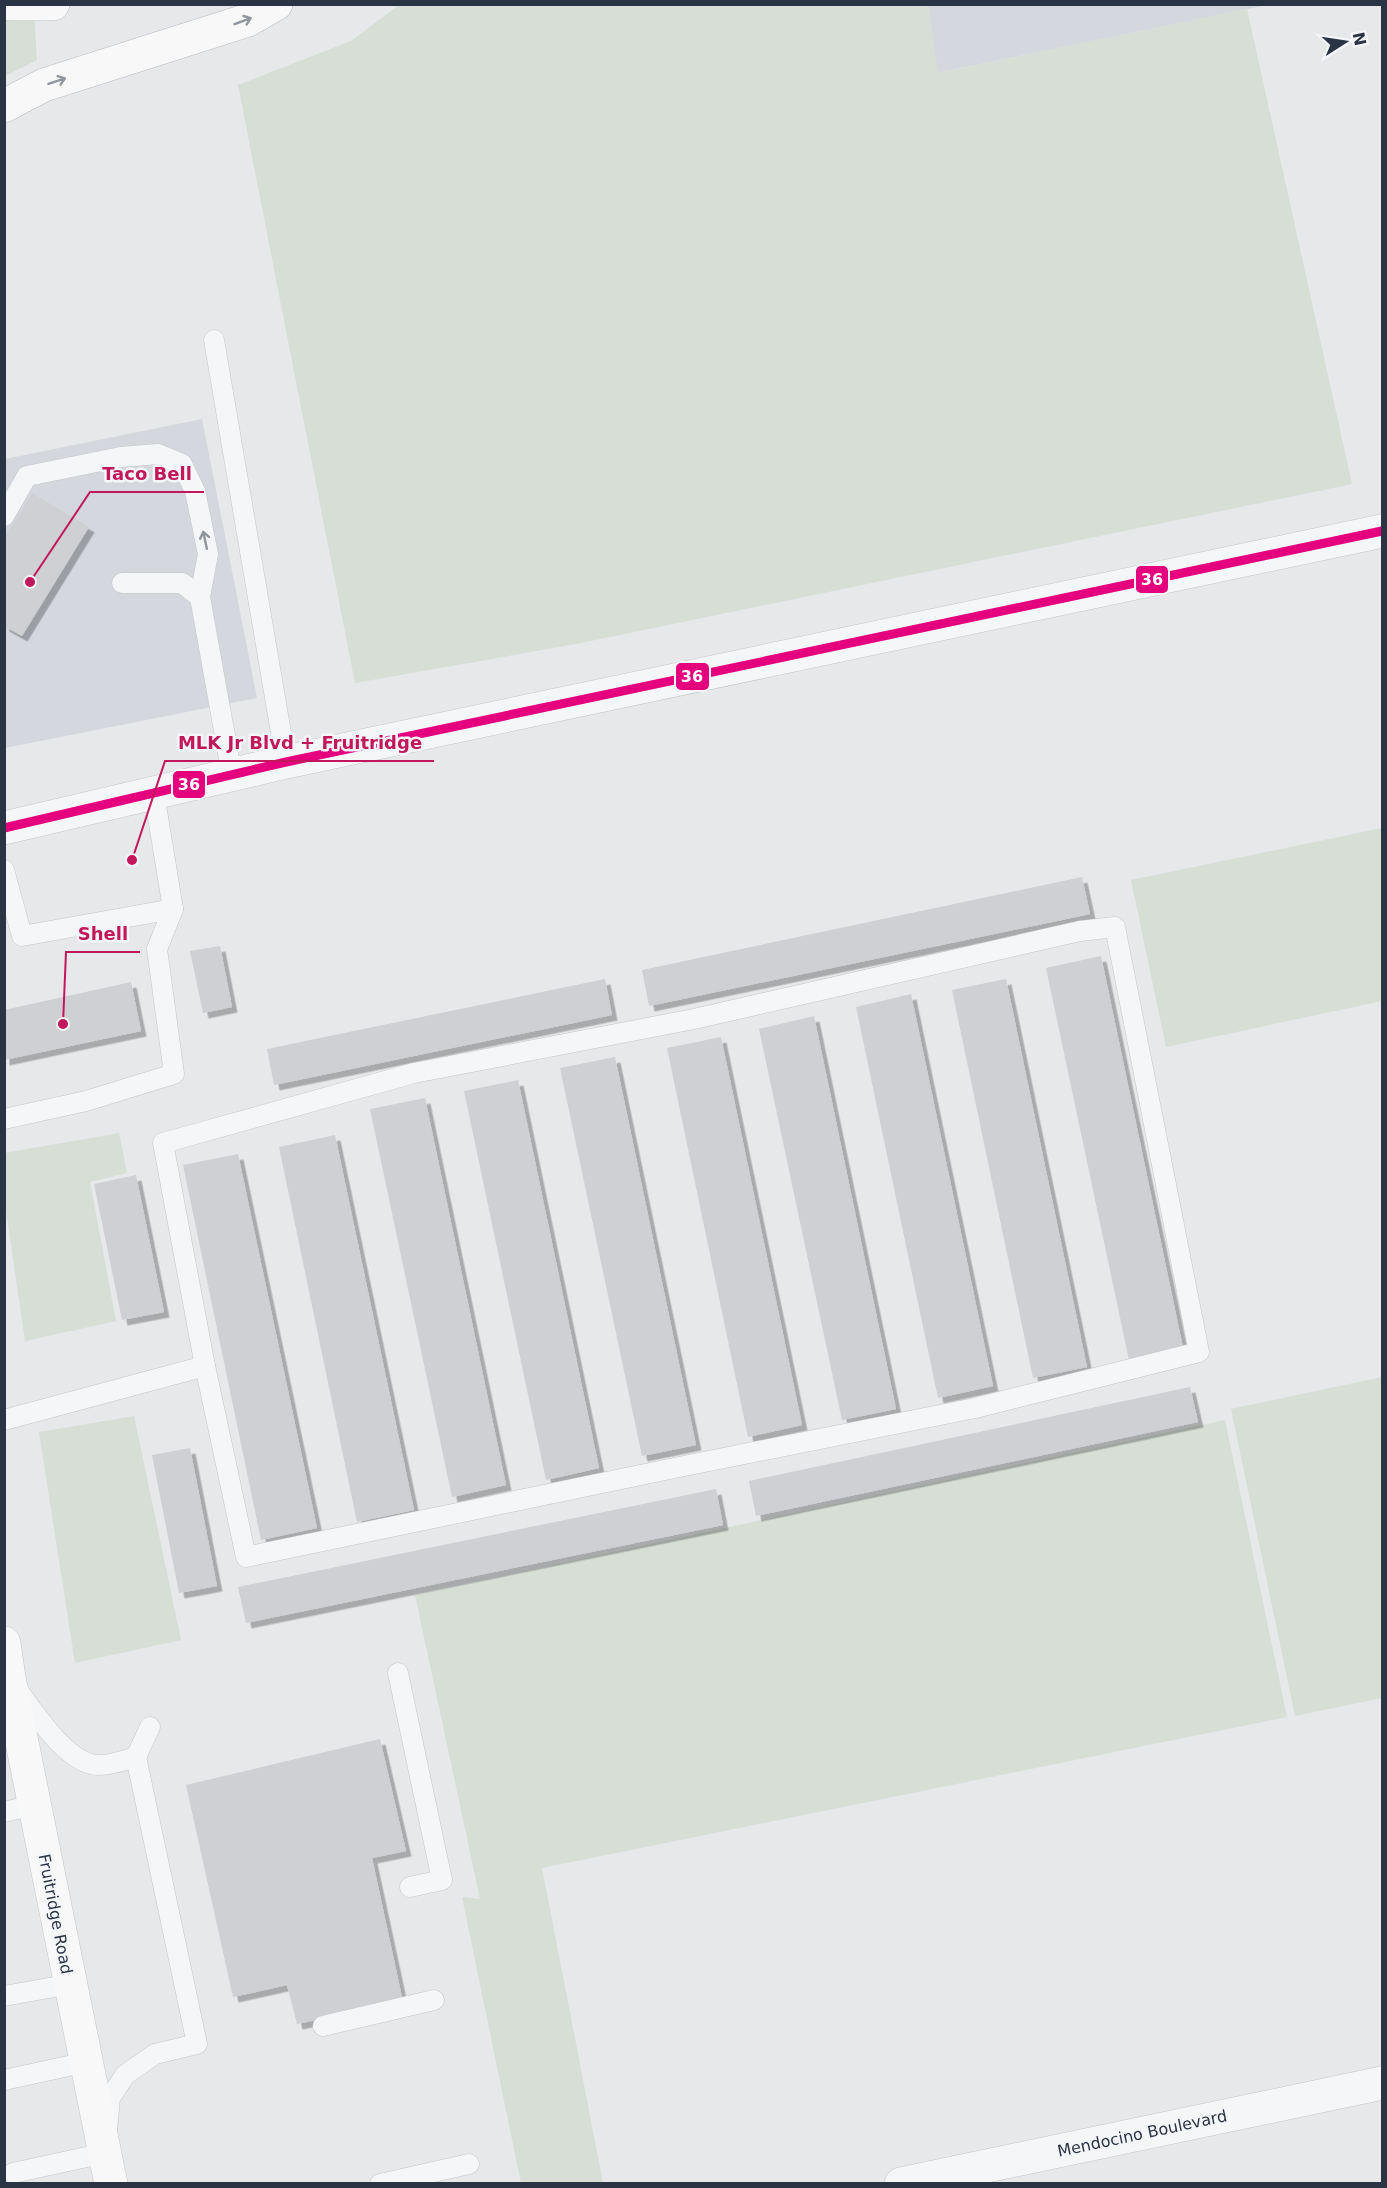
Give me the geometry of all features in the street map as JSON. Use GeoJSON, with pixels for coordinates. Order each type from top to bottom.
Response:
{"type":"FeatureCollection","features":[{"type":"Feature","properties":{"kind":"main road"},"geometry":{"type":"LineString","coordinates":[[10,4],[53,4]]}},
{"type":"Feature","properties":{"kind":"main road"},"geometry":{"type":"LineString","coordinates":[[4,106],[44,85],[248,20],[276,4]]}},
{"type":"Feature","properties":{"kind":"main road","name":"Fruitridge Road"},"geometry":{"type":"LineString","coordinates":[[4,1643],[20,1808],[71,1984],[108,2168]]}},
{"type":"Feature","properties":{"kind":"street"},"geometry":{"type":"LineString","coordinates":[[4,828],[286,762],[1383,531]]}},
{"type":"Feature","properties":{"kind":"street","name":"Mendocino Boulevard"},"geometry":{"type":"LineString","coordinates":[[901,2184],[1383,2083]]}},
{"type":"Feature","properties":{"kind":"lane"},"geometry":{"type":"LineString","coordinates":[[214,340],[286,762]]}},
{"type":"Feature","properties":{"kind":"lane"},"geometry":{"type":"LineString","coordinates":[[4,516],[27,476],[121,457],[158,454],[182,464],[195,491],[208,554],[200,597],[232,775]]}},
{"type":"Feature","properties":{"kind":"lane"},"geometry":{"type":"LineString","coordinates":[[122,583],[182,583],[200,597]]}},
{"type":"Feature","properties":{"kind":"lane"},"geometry":{"type":"LineString","coordinates":[[4,1119],[86,1101],[174,1074],[157,949],[173,909],[154,794]]}},
{"type":"Feature","properties":{"kind":"lane"},"geometry":{"type":"LineString","coordinates":[[4,870],[22,936],[173,909]]}},
{"type":"Feature","properties":{"kind":"lane"},"geometry":{"type":"LineString","coordinates":[[1114,927],[1199,1352],[975,1408],[246,1557],[205,1366],[163,1143],[414,1072],[694,1019],[1080,931],[1114,927]]}},
{"type":"Feature","properties":{"kind":"lane"},"geometry":{"type":"LineString","coordinates":[[4,1420],[205,1366]]}},
{"type":"Feature","properties":{"kind":"lane"},"geometry":{"type":"LineString","coordinates":[[398,1673],[442,1880],[410,1887]]}},
{"type":"Feature","properties":{"kind":"lane"},"geometry":{"type":"LineString","coordinates":[[7,1678],[43,1724],[80,1760],[99,1766],[136,1757]]}},
{"type":"Feature","properties":{"kind":"lane"},"geometry":{"type":"LineString","coordinates":[[13,2172],[108,2168],[110,2098],[125,2075],[155,2054],[197,2044],[136,1757],[150,1727]]}},
{"type":"Feature","properties":{"kind":"lane"},"geometry":{"type":"LineString","coordinates":[[4,1996],[71,1984]]}},
{"type":"Feature","properties":{"kind":"lane"},"geometry":{"type":"LineString","coordinates":[[323,2026],[434,2000]]}},
{"type":"Feature","properties":{"kind":"lane"},"geometry":{"type":"LineString","coordinates":[[4,2080],[87,2062]]}},
{"type":"Feature","properties":{"kind":"lane"},"geometry":{"type":"LineString","coordinates":[[380,2184],[469,2164]]}},
{"type":"Feature","properties":{"kind":"shaded area"},"geometry":{"type":"Polygon","coordinates":[[[928,4],[1267,5],[937,73],[928,4]]]}},
{"type":"Feature","properties":{"kind":"shaded area"},"geometry":{"type":"Polygon","coordinates":[[[399,5],[928,5],[938,73],[1247,9],[1352,484],[576,644],[355,683],[238,85],[351,41],[399,5]]]}},
{"type":"Feature","properties":{"kind":"shaded area"},"geometry":{"type":"Polygon","coordinates":[[[4,9],[34,14],[37,60],[5,76],[4,9]]]}},
{"type":"Feature","properties":{"kind":"shaded area"},"geometry":{"type":"Polygon","coordinates":[[[202,419],[257,698],[5,748],[5,459],[202,419]]]}},
{"type":"Feature","properties":{"kind":"shaded area"},"geometry":{"type":"Polygon","coordinates":[[[1382,828],[1382,1001],[1166,1047],[1131,880],[1382,828]]]}},
{"type":"Feature","properties":{"kind":"shaded area"},"geometry":{"type":"Polygon","coordinates":[[[119,1133],[127,1173],[90,1182],[116,1321],[25,1341],[5,1204],[5,1153],[119,1133]]]}},
{"type":"Feature","properties":{"kind":"shaded area"},"geometry":{"type":"Polygon","coordinates":[[[1382,1377],[1382,1698],[1295,1716],[1231,1409],[1382,1377]]]}},
{"type":"Feature","properties":{"kind":"shaded area"},"geometry":{"type":"Polygon","coordinates":[[[134,1416],[181,1640],[75,1663],[39,1432],[134,1416]]]}},
{"type":"Feature","properties":{"kind":"shaded area"},"geometry":{"type":"Polygon","coordinates":[[[1225,1420],[1287,1717],[542,1868],[603,2183],[521,2183],[462,1897],[480,1899],[415,1595],[1225,1420]]]}},
{"type":"Feature","properties":{"kind":"building"},"geometry":{"type":"Polygon","coordinates":[[[32,493],[89,527],[22,636],[4,626],[4,539],[32,493]]]}},
{"type":"Feature","properties":{"kind":"building"},"geometry":{"type":"Polygon","coordinates":[[[1082,877],[1090,914],[649,1006],[642,970],[1082,877]]]}},
{"type":"Feature","properties":{"kind":"building"},"geometry":{"type":"Polygon","coordinates":[[[220,946],[232,1007],[203,1013],[190,951],[220,946]]]}},
{"type":"Feature","properties":{"kind":"building"},"geometry":{"type":"Polygon","coordinates":[[[1101,956],[1183,1348],[1129,1360],[1046,968],[1101,956]]]}},
{"type":"Feature","properties":{"kind":"building"},"geometry":{"type":"Polygon","coordinates":[[[605,979],[612,1015],[274,1085],[267,1049],[605,979]]]}},
{"type":"Feature","properties":{"kind":"building"},"geometry":{"type":"Polygon","coordinates":[[[1006,979],[1087,1367],[1033,1378],[952,990],[1006,979]]]}},
{"type":"Feature","properties":{"kind":"building"},"geometry":{"type":"Polygon","coordinates":[[[131,982],[141,1031],[4,1060],[4,1010],[131,982]]]}},
{"type":"Feature","properties":{"kind":"building"},"geometry":{"type":"Polygon","coordinates":[[[911,994],[993,1386],[938,1398],[856,1007],[911,994]]]}},
{"type":"Feature","properties":{"kind":"building"},"geometry":{"type":"Polygon","coordinates":[[[814,1016],[896,1409],[842,1420],[759,1029],[814,1016]]]}},
{"type":"Feature","properties":{"kind":"building"},"geometry":{"type":"Polygon","coordinates":[[[721,1037],[802,1425],[748,1437],[667,1048],[721,1037]]]}},
{"type":"Feature","properties":{"kind":"building"},"geometry":{"type":"Polygon","coordinates":[[[615,1057],[696,1445],[642,1456],[560,1068],[615,1057]]]}},
{"type":"Feature","properties":{"kind":"building"},"geometry":{"type":"Polygon","coordinates":[[[518,1080],[599,1468],[546,1480],[464,1091],[518,1080]]]}},
{"type":"Feature","properties":{"kind":"building"},"geometry":{"type":"Polygon","coordinates":[[[425,1098],[506,1485],[452,1497],[370,1109],[425,1098]]]}},
{"type":"Feature","properties":{"kind":"building"},"geometry":{"type":"Polygon","coordinates":[[[335,1135],[414,1510],[357,1522],[279,1147],[335,1135]]]}},
{"type":"Feature","properties":{"kind":"building"},"geometry":{"type":"Polygon","coordinates":[[[238,1154],[317,1528],[261,1540],[183,1165],[238,1154]]]}},
{"type":"Feature","properties":{"kind":"building"},"geometry":{"type":"Polygon","coordinates":[[[136,1175],[164,1312],[122,1320],[94,1184],[136,1175]]]}},
{"type":"Feature","properties":{"kind":"building"},"geometry":{"type":"Polygon","coordinates":[[[1190,1387],[1198,1422],[756,1516],[749,1481],[1190,1387]]]}},
{"type":"Feature","properties":{"kind":"building"},"geometry":{"type":"Polygon","coordinates":[[[190,1448],[217,1586],[179,1593],[152,1455],[190,1448]]]}},
{"type":"Feature","properties":{"kind":"building"},"geometry":{"type":"Polygon","coordinates":[[[716,1489],[723,1525],[246,1623],[238,1587],[716,1489]]]}},
{"type":"Feature","properties":{"kind":"building"},"geometry":{"type":"Polygon","coordinates":[[[380,1739],[406,1851],[372,1858],[403,2002],[297,2024],[287,1985],[233,1997],[186,1785],[380,1739]]]}},
{"type":"Feature","properties":{"kind":"transit line","name":"36"},"geometry":{"type":"LineString","coordinates":[[4,828],[286,762],[1382,531]]}},
{"type":"Feature","properties":{"kind":"place","name":"Taco Bell"},"geometry":{"type":"Point","coordinates":[30,582]}},
{"type":"Feature","properties":{"kind":"place","name":"MLK Jr Blvd + Fruitridge"},"geometry":{"type":"Point","coordinates":[132,860]}},
{"type":"Feature","properties":{"kind":"place","name":"Shell"},"geometry":{"type":"Point","coordinates":[63,1024]}}]}
